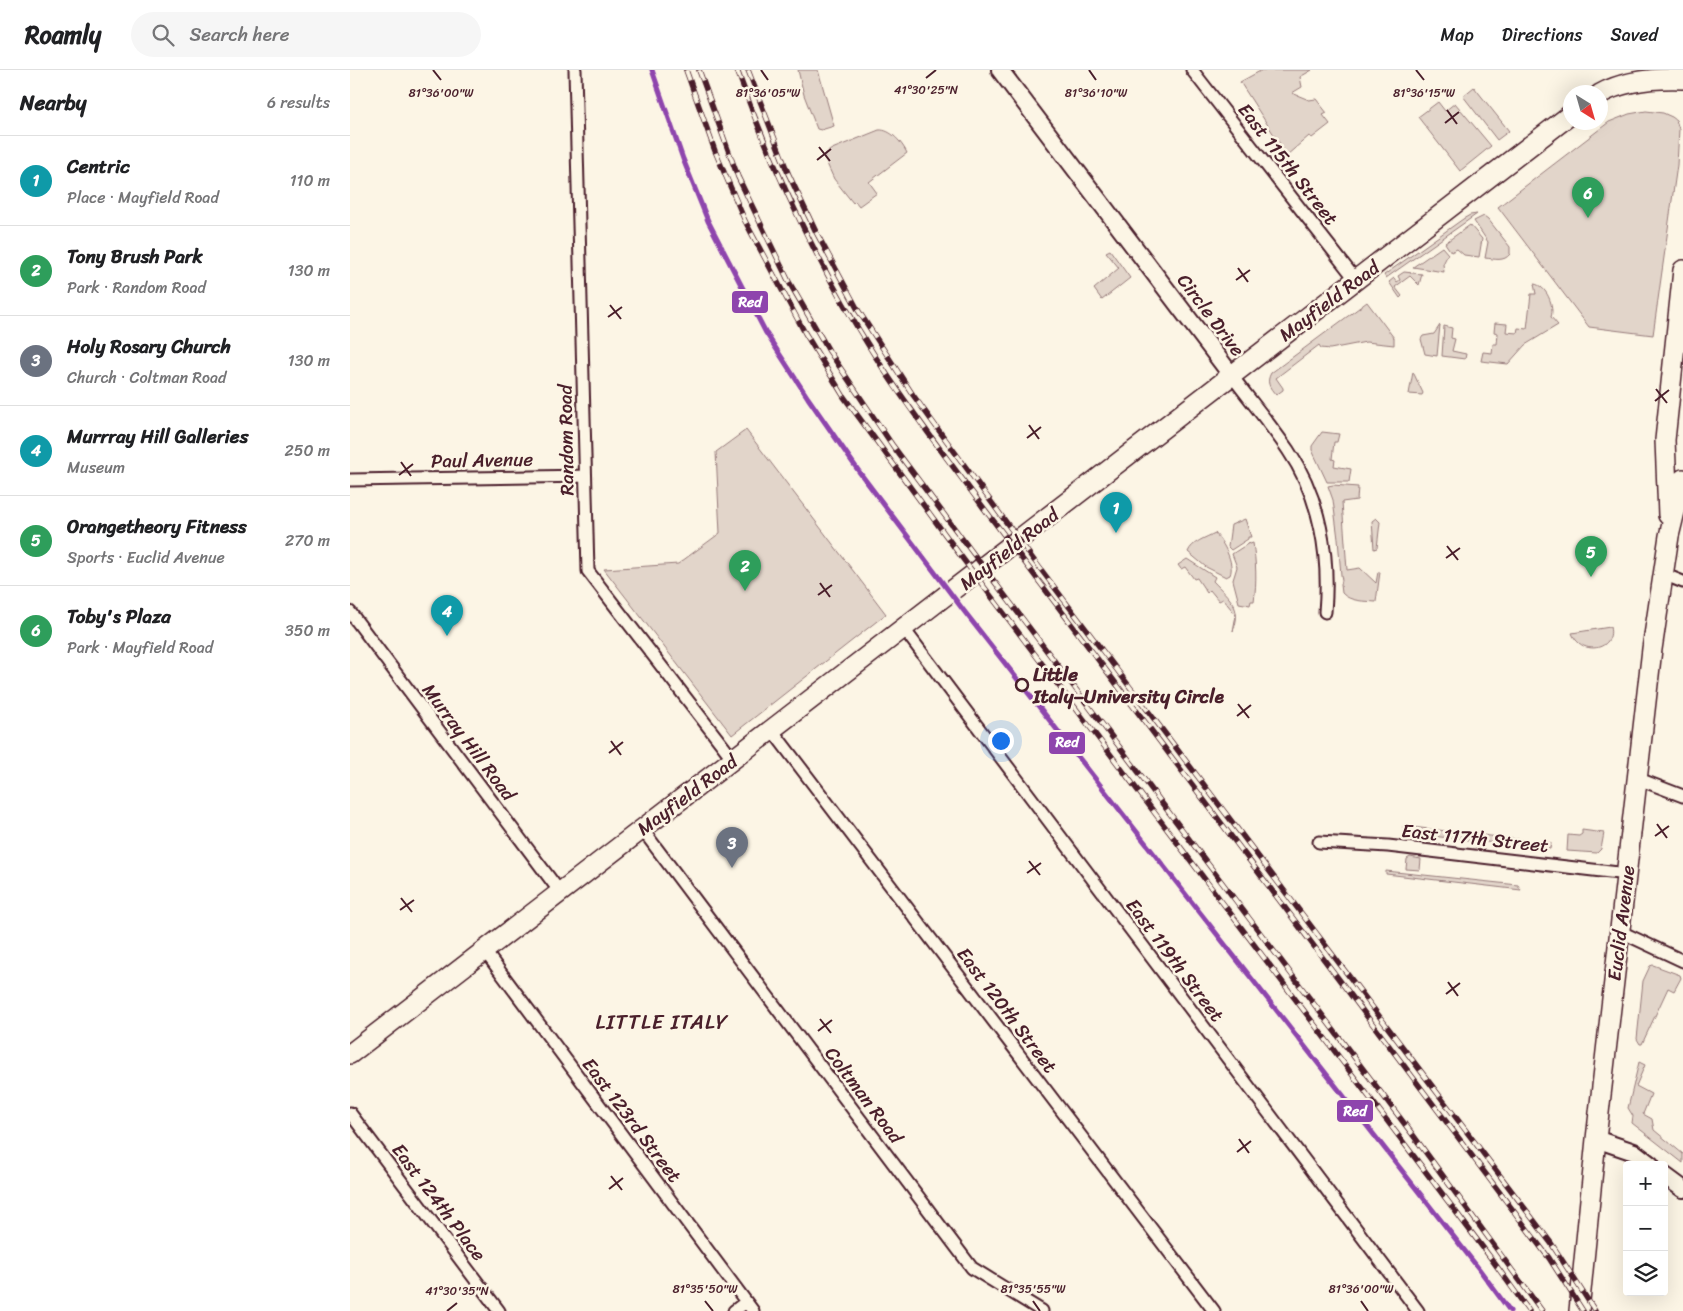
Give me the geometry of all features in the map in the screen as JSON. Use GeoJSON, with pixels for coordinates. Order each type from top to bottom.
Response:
{"type":"FeatureCollection","features":[{"type":"Feature","properties":{"kind":"main road"},"geometry":{"type":"LineString","coordinates":[[1608,90],[1643,80],[1683,79]]}},
{"type":"Feature","properties":{"kind":"main road","name":"Mayfield Road"},"geometry":{"type":"LineString","coordinates":[[350,1054],[1563,120]]}},
{"type":"Feature","properties":{"kind":"main road","name":"Euclid Avenue"},"geometry":{"type":"LineString","coordinates":[[1669,536],[1665,440],[1683,270]]}},
{"type":"Feature","properties":{"kind":"main road","name":"Euclid Avenue"},"geometry":{"type":"LineString","coordinates":[[1579,1311],[1619,931],[1656,617],[1669,536],[1683,479]]}},
{"type":"Feature","properties":{"kind":"street","name":"Random Road"},"geometry":{"type":"LineString","coordinates":[[575,70],[589,574],[733,759]]}},
{"type":"Feature","properties":{"kind":"street","name":"Circle Drive"},"geometry":{"type":"LineString","coordinates":[[1000,70],[1036,120],[1288,450],[1307,485],[1322,533],[1326,579],[1325,612]]}},
{"type":"Feature","properties":{"kind":"street","name":"East 115th Street"},"geometry":{"type":"LineString","coordinates":[[1192,70],[1356,280]]}},
{"type":"Feature","properties":{"kind":"street","name":"Paul Avenue"},"geometry":{"type":"LineString","coordinates":[[350,480],[585,476]]}},
{"type":"Feature","properties":{"kind":"street"},"geometry":{"type":"LineString","coordinates":[[1663,574],[1683,582]]}},
{"type":"Feature","properties":{"kind":"street","name":"Murray Hill Road"},"geometry":{"type":"LineString","coordinates":[[350,612],[560,892]]}},
{"type":"Feature","properties":{"kind":"street","name":"East 119th Street"},"geometry":{"type":"LineString","coordinates":[[904,629],[1418,1311]]}},
{"type":"Feature","properties":{"kind":"street","name":"East 120th Street"},"geometry":{"type":"LineString","coordinates":[[772,730],[1214,1311]]}},
{"type":"Feature","properties":{"kind":"street"},"geometry":{"type":"LineString","coordinates":[[1636,778],[1683,796]]}},
{"type":"Feature","properties":{"kind":"street","name":"Coltman Road"},"geometry":{"type":"LineString","coordinates":[[642,829],[972,1268],[1042,1311]]}},
{"type":"Feature","properties":{"kind":"street","name":"East 117th Street"},"geometry":{"type":"LineString","coordinates":[[1319,842],[1388,846],[1627,874]]}},
{"type":"Feature","properties":{"kind":"street"},"geometry":{"type":"LineString","coordinates":[[1619,931],[1683,961]]}},
{"type":"Feature","properties":{"kind":"street","name":"East 123rd Street"},"geometry":{"type":"LineString","coordinates":[[484,950],[749,1306]]}},
{"type":"Feature","properties":{"kind":"street","name":"East 124th Place"},"geometry":{"type":"LineString","coordinates":[[350,1113],[499,1311]]}},
{"type":"Feature","properties":{"kind":"street"},"geometry":{"type":"LineString","coordinates":[[1596,1140],[1634,1152],[1646,1161]]}},
{"type":"Feature","properties":{"kind":"street"},"geometry":{"type":"LineString","coordinates":[[1668,1178],[1683,1189]]}},
{"type":"Feature","properties":{"kind":"street"},"geometry":{"type":"LineString","coordinates":[[734,1311],[749,1306]]}},
{"type":"Feature","properties":{"kind":"shaded area"},"geometry":{"type":"Polygon","coordinates":[[[798,70],[818,70],[834,126],[821,130],[817,129],[804,95],[798,70]]]}},
{"type":"Feature","properties":{"kind":"shaded area"},"geometry":{"type":"Polygon","coordinates":[[[1262,70],[1312,70],[1300,77],[1302,87],[1292,93],[1309,100],[1316,99],[1327,113],[1323,115],[1330,124],[1312,138],[1309,136],[1287,155],[1240,82],[1262,70]]]}},
{"type":"Feature","properties":{"kind":"shaded area"},"geometry":{"type":"Polygon","coordinates":[[[1474,87],[1509,131],[1497,140],[1463,96],[1474,87]]]}},
{"type":"Feature","properties":{"kind":"shaded area"},"geometry":{"type":"Polygon","coordinates":[[[1438,102],[1445,111],[1455,103],[1491,146],[1460,171],[1418,117],[1438,102]]]}},
{"type":"Feature","properties":{"kind":"shaded area"},"geometry":{"type":"Polygon","coordinates":[[[1646,111],[1663,113],[1676,120],[1679,129],[1677,165],[1653,335],[1589,327],[1498,207],[1599,130],[1608,130],[1609,122],[1629,114],[1646,111]]]}},
{"type":"Feature","properties":{"kind":"shaded area"},"geometry":{"type":"Polygon","coordinates":[[[879,130],[892,134],[907,153],[869,182],[877,193],[859,206],[855,201],[853,203],[834,179],[824,157],[832,149],[879,130]]]}},
{"type":"Feature","properties":{"kind":"shaded area"},"geometry":{"type":"Polygon","coordinates":[[[1477,214],[1386,278],[1384,275],[1463,219],[1477,214]]]}},
{"type":"Feature","properties":{"kind":"shaded area"},"geometry":{"type":"Polygon","coordinates":[[[1484,216],[1510,247],[1508,257],[1499,259],[1485,258],[1488,242],[1474,221],[1484,216]]]}},
{"type":"Feature","properties":{"kind":"shaded area"},"geometry":{"type":"Polygon","coordinates":[[[1470,225],[1482,239],[1479,257],[1464,255],[1457,249],[1451,252],[1445,243],[1470,225]]]}},
{"type":"Feature","properties":{"kind":"shaded area"},"geometry":{"type":"Polygon","coordinates":[[[1442,247],[1448,254],[1443,264],[1444,272],[1413,267],[1442,247]]]}},
{"type":"Feature","properties":{"kind":"shaded area"},"geometry":{"type":"Polygon","coordinates":[[[1110,250],[1130,278],[1102,300],[1094,289],[1119,268],[1106,252],[1110,250]]]}},
{"type":"Feature","properties":{"kind":"shaded area"},"geometry":{"type":"Polygon","coordinates":[[[1404,272],[1422,274],[1419,285],[1410,276],[1395,287],[1402,296],[1400,298],[1389,282],[1394,278],[1397,282],[1400,280],[1398,276],[1404,272]]]}},
{"type":"Feature","properties":{"kind":"shaded area"},"geometry":{"type":"Polygon","coordinates":[[[1534,284],[1546,292],[1552,307],[1551,317],[1558,325],[1525,345],[1508,364],[1481,361],[1483,352],[1492,353],[1493,344],[1497,344],[1498,333],[1494,332],[1495,323],[1507,324],[1506,332],[1517,333],[1518,328],[1527,329],[1531,294],[1536,294],[1534,284]]]}},
{"type":"Feature","properties":{"kind":"shaded area"},"geometry":{"type":"Polygon","coordinates":[[[1367,302],[1394,338],[1394,345],[1366,342],[1330,349],[1321,348],[1319,345],[1276,378],[1283,390],[1276,395],[1269,384],[1271,373],[1367,302]]]}},
{"type":"Feature","properties":{"kind":"shaded area"},"geometry":{"type":"Polygon","coordinates":[[[1440,325],[1437,356],[1425,354],[1421,339],[1423,336],[1434,334],[1440,325]]]}},
{"type":"Feature","properties":{"kind":"shaded area"},"geometry":{"type":"Polygon","coordinates":[[[1444,326],[1452,328],[1451,338],[1455,339],[1452,351],[1466,354],[1465,359],[1442,356],[1444,326]]]}},
{"type":"Feature","properties":{"kind":"shaded area"},"geometry":{"type":"Polygon","coordinates":[[[1413,372],[1423,393],[1422,395],[1409,394],[1413,372]]]}},
{"type":"Feature","properties":{"kind":"shaded area"},"geometry":{"type":"Polygon","coordinates":[[[746,430],[886,614],[732,735],[604,569],[678,564],[720,533],[716,452],[746,430]]]}},
{"type":"Feature","properties":{"kind":"shaded area"},"geometry":{"type":"Polygon","coordinates":[[[1322,432],[1339,434],[1337,442],[1334,442],[1332,459],[1335,460],[1334,466],[1351,469],[1349,482],[1327,482],[1312,450],[1312,446],[1322,432]]]}},
{"type":"Feature","properties":{"kind":"shaded area"},"geometry":{"type":"Polygon","coordinates":[[[1328,486],[1358,487],[1357,500],[1342,502],[1347,570],[1360,568],[1376,583],[1378,572],[1380,572],[1376,602],[1353,600],[1342,593],[1333,500],[1328,486]]]}},
{"type":"Feature","properties":{"kind":"shaded area"},"geometry":{"type":"Polygon","coordinates":[[[1376,518],[1380,522],[1377,548],[1374,549],[1372,521],[1376,518]]]}},
{"type":"Feature","properties":{"kind":"shaded area"},"geometry":{"type":"Polygon","coordinates":[[[1245,519],[1251,537],[1248,537],[1248,539],[1231,550],[1228,547],[1231,525],[1245,519]]]}},
{"type":"Feature","properties":{"kind":"shaded area"},"geometry":{"type":"Polygon","coordinates":[[[1215,533],[1225,547],[1230,559],[1230,575],[1226,577],[1206,567],[1188,552],[1196,543],[1215,533]]]}},
{"type":"Feature","properties":{"kind":"shaded area"},"geometry":{"type":"Polygon","coordinates":[[[1249,543],[1253,543],[1256,572],[1254,601],[1251,601],[1250,605],[1239,603],[1233,580],[1237,567],[1232,554],[1249,543]]]}},
{"type":"Feature","properties":{"kind":"shaded area"},"geometry":{"type":"Polygon","coordinates":[[[1187,559],[1215,577],[1213,581],[1233,603],[1236,615],[1223,599],[1219,601],[1210,590],[1207,593],[1197,578],[1194,579],[1185,567],[1181,569],[1178,565],[1187,559]]]}},
{"type":"Feature","properties":{"kind":"shaded area"},"geometry":{"type":"Polygon","coordinates":[[[1610,627],[1608,641],[1597,648],[1590,648],[1576,641],[1572,633],[1610,627]]]}},
{"type":"Feature","properties":{"kind":"shaded area"},"geometry":{"type":"Polygon","coordinates":[[[1403,826],[1551,843],[1550,849],[1404,833],[1403,826]]]}},
{"type":"Feature","properties":{"kind":"shaded area"},"geometry":{"type":"Polygon","coordinates":[[[1582,830],[1604,833],[1601,849],[1597,853],[1567,851],[1568,835],[1579,836],[1582,834],[1582,830]]]}},
{"type":"Feature","properties":{"kind":"shaded area"},"geometry":{"type":"Polygon","coordinates":[[[1410,857],[1421,859],[1420,870],[1406,869],[1407,859],[1410,857]]]}},
{"type":"Feature","properties":{"kind":"shaded area"},"geometry":{"type":"Polygon","coordinates":[[[1386,871],[1518,885],[1521,890],[1386,874],[1386,871]]]}},
{"type":"Feature","properties":{"kind":"shaded area"},"geometry":{"type":"Polygon","coordinates":[[[1653,965],[1680,975],[1681,978],[1674,991],[1668,988],[1642,1044],[1640,1044],[1637,1039],[1643,981],[1650,966],[1653,965]]]}},
{"type":"Feature","properties":{"kind":"shaded area"},"geometry":{"type":"Polygon","coordinates":[[[1639,1062],[1645,1065],[1636,1086],[1651,1094],[1643,1114],[1652,1119],[1654,1130],[1683,1154],[1683,1163],[1632,1123],[1633,1116],[1628,1108],[1639,1062]]]}},
{"type":"Feature","properties":{"kind":"railway"},"geometry":{"type":"LineString","coordinates":[[686,70],[715,151],[745,221],[805,333],[844,397],[963,559],[1529,1311]]}},
{"type":"Feature","properties":{"kind":"railway"},"geometry":{"type":"LineString","coordinates":[[699,70],[738,177],[789,282],[829,351],[893,446],[1413,1135],[1542,1311]]}},
{"type":"Feature","properties":{"kind":"railway"},"geometry":{"type":"LineString","coordinates":[[737,70],[781,181],[798,217],[834,287],[875,356],[983,507],[1549,1258],[1583,1311]]}},
{"type":"Feature","properties":{"kind":"railway"},"geometry":{"type":"LineString","coordinates":[[748,70],[788,173],[816,232],[858,310],[913,395],[1033,559],[1551,1243],[1595,1311]]}},
{"type":"Feature","properties":{"kind":"transit line","name":"Red"},"geometry":{"type":"LineString","coordinates":[[652,70],[683,159],[708,221],[766,333],[808,398],[860,473],[964,611],[1510,1311]]}},
{"type":"Feature","properties":{"kind":"place","name":"Toby's Plaza"},"geometry":{"type":"Point","coordinates":[1588,218]}},
{"type":"Feature","properties":{"kind":"place","name":"Centric"},"geometry":{"type":"Point","coordinates":[1116,533]}},
{"type":"Feature","properties":{"kind":"place","name":"Orangetheory Fitness"},"geometry":{"type":"Point","coordinates":[1591,577]}},
{"type":"Feature","properties":{"kind":"place","name":"Tony Brush Park"},"geometry":{"type":"Point","coordinates":[745,591]}},
{"type":"Feature","properties":{"kind":"place","name":"Murrray Hill Galleries"},"geometry":{"type":"Point","coordinates":[447,636]}},
{"type":"Feature","properties":{"kind":"place","name":"Little Italy–University Circle"},"geometry":{"type":"Point","coordinates":[1022,685]}},
{"type":"Feature","properties":{"kind":"place","name":"Holy Rosary Church"},"geometry":{"type":"Point","coordinates":[732,868]}},
{"type":"Feature","properties":{"kind":"district","name":"LITTLE ITALY"},"geometry":{"type":"Point","coordinates":[662,1022]}}]}
